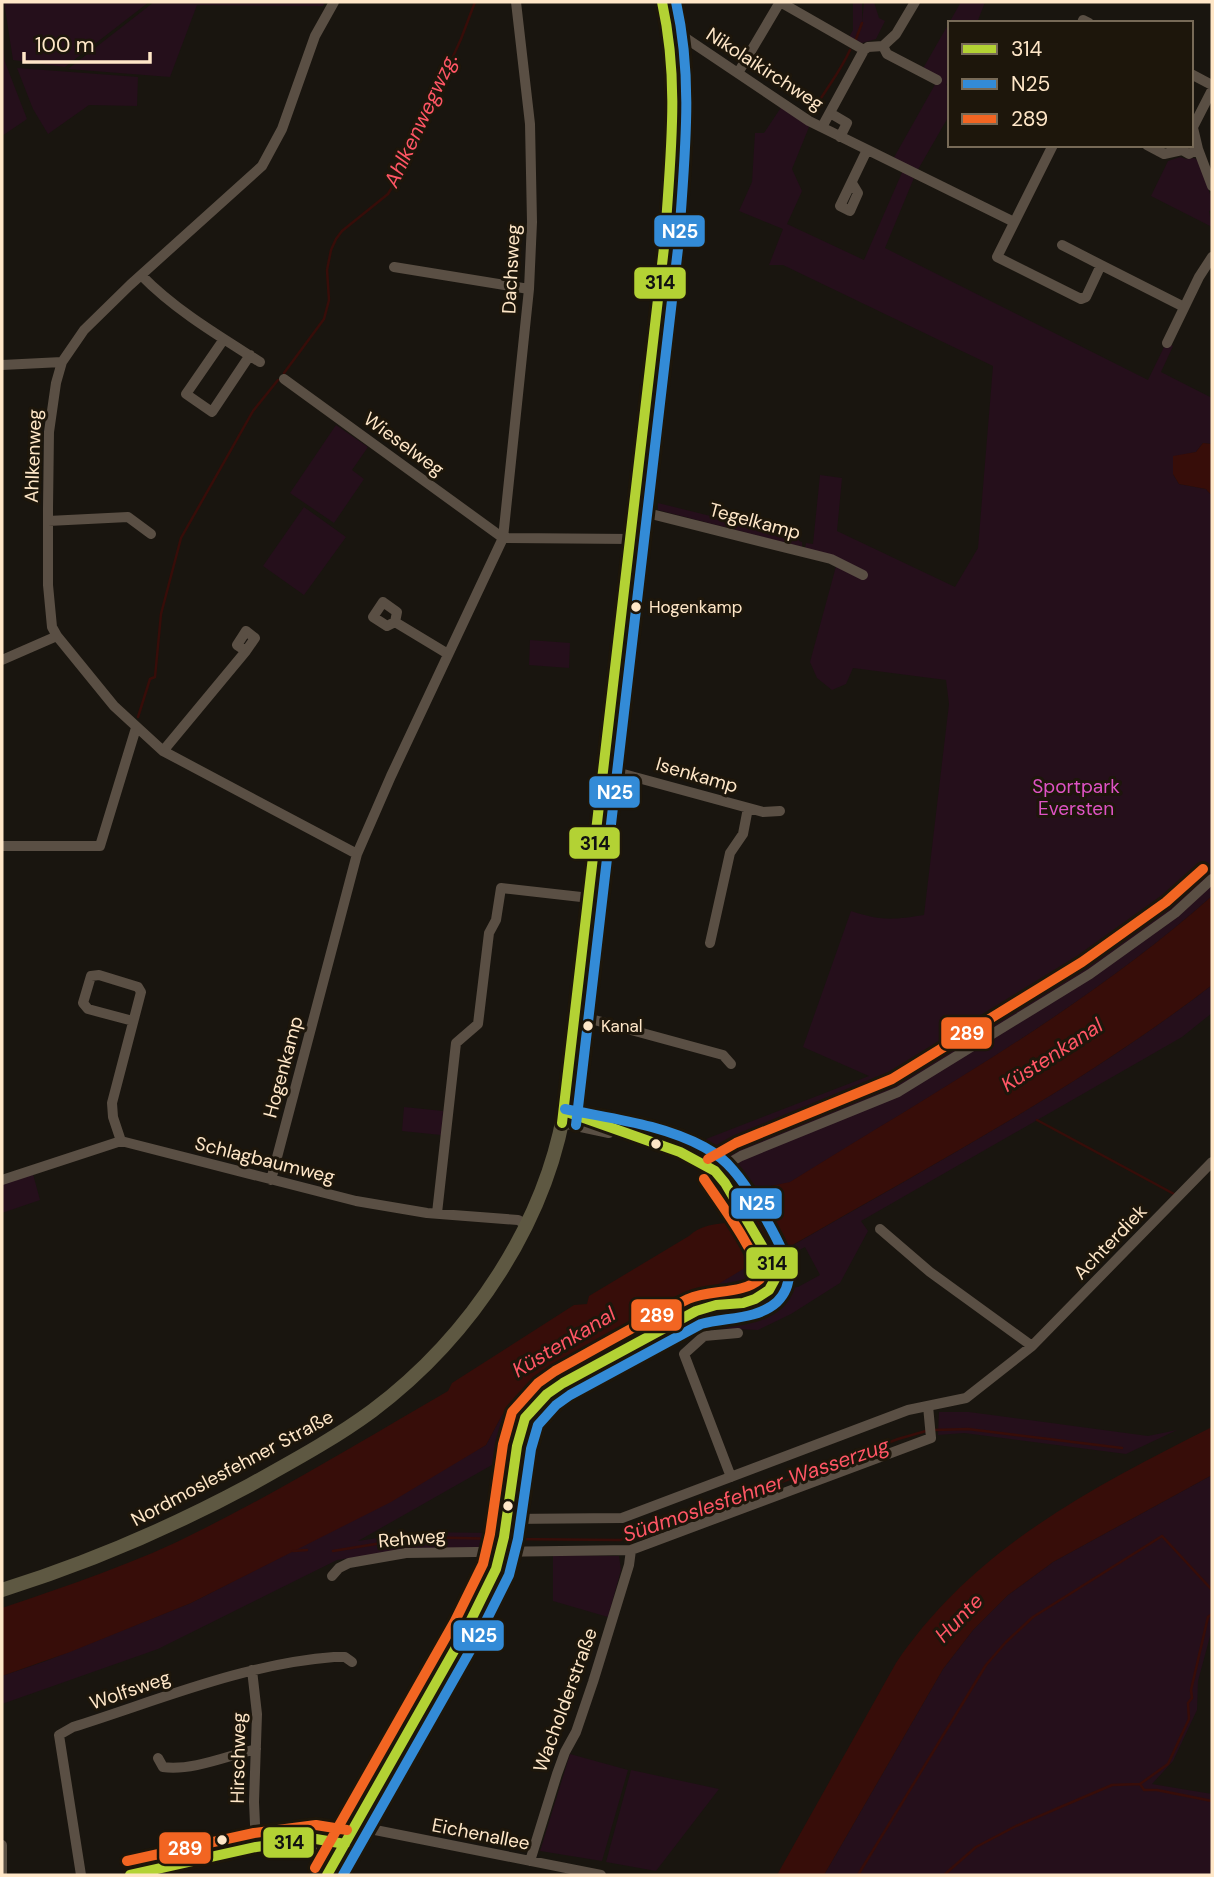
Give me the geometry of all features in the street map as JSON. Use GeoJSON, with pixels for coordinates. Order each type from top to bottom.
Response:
{"type":"FeatureCollection","features":[{"type":"Feature","properties":{"kind":"main road","name":"Nordmoslesfehner Straße"},"geometry":{"type":"LineString","coordinates":[[2,1590],[90,1560],[191,1516],[271,1473],[364,1417],[416,1375],[480,1302],[526,1224],[552,1165],[563,1117],[576,1015],[659,306],[673,144],[674,81],[663,2]]}},
{"type":"Feature","properties":{"kind":"street","name":"Ahlkenweg"},"geometry":{"type":"LineString","coordinates":[[334,2],[315,36],[282,129],[262,166],[84,330],[62,362],[52,406],[47,521],[50,617],[57,636],[114,706],[163,751],[357,854]]}},
{"type":"Feature","properties":{"kind":"street","name":"Dachsweg"},"geometry":{"type":"LineString","coordinates":[[503,538],[529,289],[532,222],[530,124],[516,2]]}},
{"type":"Feature","properties":{"kind":"street"},"geometry":{"type":"LineString","coordinates":[[738,73],[780,2],[864,50]]}},
{"type":"Feature","properties":{"kind":"street"},"geometry":{"type":"LineString","coordinates":[[822,127],[864,50],[868,47],[883,46],[896,34],[915,2]]}},
{"type":"Feature","properties":{"kind":"street","name":"Nikolaikirchweg"},"geometry":{"type":"LineString","coordinates":[[670,39],[687,38],[822,127],[1014,222]]}},
{"type":"Feature","properties":{"kind":"street"},"geometry":{"type":"LineString","coordinates":[[883,46],[887,54],[937,80]]}},
{"type":"Feature","properties":{"kind":"street"},"geometry":{"type":"LineString","coordinates":[[1193,75],[1212,88],[1193,128]]}},
{"type":"Feature","properties":{"kind":"street","name":"Nikolaikirchweg"},"geometry":{"type":"LineString","coordinates":[[830,113],[848,123],[840,137]]}},
{"type":"Feature","properties":{"kind":"street"},"geometry":{"type":"LineString","coordinates":[[1193,133],[1212,186]]}},
{"type":"Feature","properties":{"kind":"street"},"geometry":{"type":"LineString","coordinates":[[1052,147],[997,257],[1082,299],[1086,297],[1101,265]]}},
{"type":"Feature","properties":{"kind":"street"},"geometry":{"type":"LineString","coordinates":[[1151,147],[1164,154],[1182,148],[1185,154],[1192,154],[1198,149]]}},
{"type":"Feature","properties":{"kind":"street"},"geometry":{"type":"LineString","coordinates":[[852,183],[867,150]]}},
{"type":"Feature","properties":{"kind":"street"},"geometry":{"type":"LineString","coordinates":[[1062,245],[1184,307]]}},
{"type":"Feature","properties":{"kind":"street"},"geometry":{"type":"LineString","coordinates":[[1167,343],[1212,257]]}},
{"type":"Feature","properties":{"kind":"street"},"geometry":{"type":"LineString","coordinates":[[394,267],[529,289]]}},
{"type":"Feature","properties":{"kind":"street"},"geometry":{"type":"LineString","coordinates":[[141,275],[158,293],[260,362]]}},
{"type":"Feature","properties":{"kind":"street"},"geometry":{"type":"LineString","coordinates":[[224,339],[186,394],[212,412],[250,355]]}},
{"type":"Feature","properties":{"kind":"street"},"geometry":{"type":"LineString","coordinates":[[2,365],[62,362]]}},
{"type":"Feature","properties":{"kind":"street","name":"Wieselweg"},"geometry":{"type":"LineString","coordinates":[[284,379],[503,538]]}},
{"type":"Feature","properties":{"kind":"street","name":"Tegelkamp"},"geometry":{"type":"LineString","coordinates":[[635,509],[831,559],[863,575]]}},
{"type":"Feature","properties":{"kind":"street"},"geometry":{"type":"LineString","coordinates":[[47,521],[128,517],[151,534]]}},
{"type":"Feature","properties":{"kind":"street"},"geometry":{"type":"LineString","coordinates":[[503,538],[631,539]]}},
{"type":"Feature","properties":{"kind":"street","name":"Hogenkamp"},"geometry":{"type":"LineString","coordinates":[[271,1180],[357,854],[503,538]]}},
{"type":"Feature","properties":{"kind":"street"},"geometry":{"type":"LineString","coordinates":[[395,622],[448,654]]}},
{"type":"Feature","properties":{"kind":"street"},"geometry":{"type":"LineString","coordinates":[[2,660],[57,636]]}},
{"type":"Feature","properties":{"kind":"street"},"geometry":{"type":"LineString","coordinates":[[163,751],[246,652]]}},
{"type":"Feature","properties":{"kind":"street"},"geometry":{"type":"LineString","coordinates":[[2,846],[100,846],[136,728]]}},
{"type":"Feature","properties":{"kind":"street","name":"Isenkamp"},"geometry":{"type":"LineString","coordinates":[[605,769],[763,812],[780,811]]}},
{"type":"Feature","properties":{"kind":"street"},"geometry":{"type":"LineString","coordinates":[[710,943],[730,853],[743,834],[748,808]]}},
{"type":"Feature","properties":{"kind":"street"},"geometry":{"type":"LineString","coordinates":[[715,1171],[741,1156],[898,1092],[1090,974],[1175,913],[1212,879]]}},
{"type":"Feature","properties":{"kind":"street"},"geometry":{"type":"LineString","coordinates":[[437,1213],[456,1043],[478,1024],[489,933],[496,919],[501,888],[590,898]]}},
{"type":"Feature","properties":{"kind":"street"},"geometry":{"type":"LineString","coordinates":[[2,1180],[121,1141],[113,1117],[112,1103],[141,992],[138,987],[99,975],[91,976],[83,1003],[88,1009],[133,1021]]}},
{"type":"Feature","properties":{"kind":"street"},"geometry":{"type":"LineString","coordinates":[[576,1015],[723,1055],[731,1064]]}},
{"type":"Feature","properties":{"kind":"street"},"geometry":{"type":"LineString","coordinates":[[327,1875],[476,1611],[496,1569],[504,1537],[520,1431],[534,1407],[563,1383],[696,1311],[744,1303],[764,1295],[775,1279],[772,1263],[741,1208],[715,1171],[680,1152],[563,1117]]}},
{"type":"Feature","properties":{"kind":"street","name":"Schlagbaumweg"},"geometry":{"type":"LineString","coordinates":[[121,1141],[356,1201],[437,1213],[518,1220],[526,1224]]}},
{"type":"Feature","properties":{"kind":"street","name":"Achterdiek"},"geometry":{"type":"LineString","coordinates":[[504,1537],[622,1518],[908,1410],[966,1398],[1032,1346],[1212,1162]]}},
{"type":"Feature","properties":{"kind":"street"},"geometry":{"type":"LineString","coordinates":[[880,1229],[930,1272],[1032,1346]]}},
{"type":"Feature","properties":{"kind":"street"},"geometry":{"type":"LineString","coordinates":[[731,1477],[684,1353],[704,1336],[738,1333]]}},
{"type":"Feature","properties":{"kind":"street"},"geometry":{"type":"LineString","coordinates":[[504,1537],[555,1550],[631,1550],[931,1438],[928,1406]]}},
{"type":"Feature","properties":{"kind":"street","name":"Rehweg"},"geometry":{"type":"LineString","coordinates":[[332,1576],[339,1567],[349,1563],[504,1537]]}},
{"type":"Feature","properties":{"kind":"street","name":"Wacholderstraße"},"geometry":{"type":"LineString","coordinates":[[530,1861],[557,1774],[576,1732],[593,1682],[629,1565],[631,1550]]}},
{"type":"Feature","properties":{"kind":"street","name":"Wolfsweg"},"geometry":{"type":"LineString","coordinates":[[81,1875],[59,1735],[73,1727],[252,1670],[334,1657],[345,1657],[352,1662]]}},
{"type":"Feature","properties":{"kind":"street","name":"Hirschweg"},"geometry":{"type":"LineString","coordinates":[[252,1670],[257,1714],[254,1802],[256,1847]]}},
{"type":"Feature","properties":{"kind":"street"},"geometry":{"type":"LineString","coordinates":[[158,1758],[163,1767],[169,1768],[194,1765],[256,1749]]}},
{"type":"Feature","properties":{"kind":"street","name":"Eichenallee"},"geometry":{"type":"LineString","coordinates":[[355,1826],[601,1875]]}},
{"type":"Feature","properties":{"kind":"street"},"geometry":{"type":"LineString","coordinates":[[130,1875],[256,1847],[316,1839],[345,1844]]}},
{"type":"Feature","properties":{"kind":"street"},"geometry":{"type":"LineString","coordinates":[[291,1842],[335,1861]]}},
{"type":"Feature","properties":{"kind":"street"},"geometry":{"type":"LineString","coordinates":[[2,1845],[2,1875]]}},
{"type":"Feature","properties":{"kind":"green space"},"geometry":{"type":"Polygon","coordinates":[[[4,2],[149,2],[65,67],[13,60],[4,2]]]}},
{"type":"Feature","properties":{"kind":"green space"},"geometry":{"type":"Polygon","coordinates":[[[154,2],[325,2],[323,6],[197,5],[170,77],[68,69],[154,2]]]}},
{"type":"Feature","properties":{"kind":"green space"},"geometry":{"type":"Polygon","coordinates":[[[853,2],[862,3],[862,23],[864,2],[874,2],[879,18],[885,21],[876,39],[862,43],[849,37],[853,30],[853,2]]]}},
{"type":"Feature","properties":{"kind":"green space","name":"Sportpark Eversten"},"geometry":{"type":"Polygon","coordinates":[[[961,2],[985,2],[978,21],[950,21],[961,2]]]}},
{"type":"Feature","properties":{"kind":"green space","name":"Sportpark Eversten"},"geometry":{"type":"Polygon","coordinates":[[[948,25],[948,117],[916,173],[885,248],[1148,380],[1166,343],[1173,346],[1161,372],[1212,398],[1212,444],[1203,443],[1196,452],[1173,457],[1173,474],[1179,484],[1206,489],[1212,496],[1212,896],[1113,976],[1007,1048],[789,1183],[771,1186],[753,1213],[741,1191],[736,1172],[706,1139],[869,1076],[803,1047],[851,911],[887,919],[924,915],[949,704],[946,680],[853,668],[846,684],[832,690],[817,678],[810,662],[838,559],[805,548],[806,543],[813,544],[820,475],[842,478],[837,531],[955,587],[978,548],[993,366],[783,265],[769,265],[783,229],[739,211],[752,182],[755,133],[764,133],[784,103],[811,122],[792,169],[802,191],[787,224],[864,260],[904,168],[892,161],[937,81],[921,72],[948,25]]]}},
{"type":"Feature","properties":{"kind":"green space"},"geometry":{"type":"Polygon","coordinates":[[[2,42],[5,62],[27,119],[2,136],[2,42]]]}},
{"type":"Feature","properties":{"kind":"green space"},"geometry":{"type":"Polygon","coordinates":[[[17,68],[138,77],[137,106],[89,105],[48,134],[33,109],[17,68]]]}},
{"type":"Feature","properties":{"kind":"green space"},"geometry":{"type":"Polygon","coordinates":[[[1180,157],[1199,161],[1212,200],[1212,210],[1209,211],[1212,227],[1151,196],[1168,161],[1180,157]]]}},
{"type":"Feature","properties":{"kind":"green space"},"geometry":{"type":"Polygon","coordinates":[[[336,425],[368,447],[352,470],[364,479],[334,523],[290,493],[336,425]]]}},
{"type":"Feature","properties":{"kind":"green space"},"geometry":{"type":"Polygon","coordinates":[[[658,503],[799,538],[802,547],[658,510],[658,503]]]}},
{"type":"Feature","properties":{"kind":"green space"},"geometry":{"type":"Polygon","coordinates":[[[304,507],[346,537],[304,595],[263,566],[304,507]]]}},
{"type":"Feature","properties":{"kind":"green space"},"geometry":{"type":"Polygon","coordinates":[[[530,640],[570,643],[569,668],[529,665],[530,640]]]}},
{"type":"Feature","properties":{"kind":"green space"},"geometry":{"type":"Polygon","coordinates":[[[1212,985],[1212,1013],[1182,1037],[861,1221],[868,1231],[840,1283],[791,1314],[758,1330],[705,1330],[707,1316],[757,1308],[766,1304],[782,1288],[798,1287],[820,1275],[805,1247],[766,1268],[765,1285],[752,1294],[716,1300],[562,1380],[506,1413],[526,1410],[512,1431],[506,1457],[358,1541],[417,1532],[493,1533],[490,1549],[418,1548],[337,1560],[158,1649],[2,1704],[2,1676],[191,1603],[291,1552],[486,1445],[502,1415],[773,1250],[790,1247],[1006,1123],[1111,1057],[1212,985]]]}},
{"type":"Feature","properties":{"kind":"green space"},"geometry":{"type":"Polygon","coordinates":[[[404,1107],[443,1111],[441,1135],[402,1131],[404,1107]]]}},
{"type":"Feature","properties":{"kind":"green space"},"geometry":{"type":"Polygon","coordinates":[[[33,1174],[40,1200],[2,1213],[2,1184],[33,1174]]]}},
{"type":"Feature","properties":{"kind":"green space"},"geometry":{"type":"Polygon","coordinates":[[[939,1412],[969,1412],[1148,1436],[1177,1430],[1126,1454],[964,1433],[938,1435],[939,1412]]]}},
{"type":"Feature","properties":{"kind":"green space"},"geometry":{"type":"Polygon","coordinates":[[[1212,1475],[1212,1629],[1198,1681],[1197,1710],[1173,1761],[1152,1784],[1212,1794],[1212,1875],[824,1875],[943,1669],[973,1630],[1008,1595],[1053,1562],[1212,1475]]]}},
{"type":"Feature","properties":{"kind":"green space"},"geometry":{"type":"Polygon","coordinates":[[[553,1555],[619,1556],[621,1570],[608,1617],[553,1601],[553,1555]]]}},
{"type":"Feature","properties":{"kind":"green space"},"geometry":{"type":"Polygon","coordinates":[[[570,1754],[628,1770],[602,1861],[540,1851],[570,1754]]]}},
{"type":"Feature","properties":{"kind":"green space"},"geometry":{"type":"Polygon","coordinates":[[[631,1770],[719,1789],[656,1871],[606,1862],[631,1770]]]}},
{"type":"Feature","properties":{"kind":"water"},"geometry":{"type":"Polygon","coordinates":[[[1203,443],[1212,444],[1212,496],[1206,489],[1179,484],[1173,474],[1173,456],[1196,452],[1203,443]]]}},
{"type":"Feature","properties":{"kind":"water","name":"Küstenkanal"},"geometry":{"type":"Polygon","coordinates":[[[1212,896],[1212,985],[1111,1057],[952,1154],[789,1247],[773,1251],[502,1415],[486,1445],[391,1502],[191,1603],[70,1652],[2,1676],[2,1608],[128,1563],[232,1514],[448,1391],[452,1383],[574,1305],[587,1304],[589,1296],[697,1230],[737,1221],[752,1214],[771,1186],[790,1182],[1007,1048],[1113,976],[1212,896]]]}},
{"type":"Feature","properties":{"kind":"water","name":"Hunte"},"geometry":{"type":"Polygon","coordinates":[[[1212,1427],[1212,1475],[1053,1562],[1008,1595],[973,1630],[943,1669],[824,1875],[777,1875],[896,1663],[927,1622],[961,1586],[998,1554],[1079,1498],[1212,1427]]]}},
{"type":"Feature","properties":{"kind":"waterway","name":"Ahlkenwegwzg."},"geometry":{"type":"LineString","coordinates":[[284,373],[324,319],[329,300],[327,270],[336,239],[342,231],[388,194],[397,179],[461,39],[475,2]]}},
{"type":"Feature","properties":{"kind":"waterway"},"geometry":{"type":"LineString","coordinates":[[856,39],[862,23]]}},
{"type":"Feature","properties":{"kind":"waterway"},"geometry":{"type":"LineString","coordinates":[[818,103],[850,50]]}},
{"type":"Feature","properties":{"kind":"waterway"},"geometry":{"type":"LineString","coordinates":[[138,717],[150,679],[155,677],[161,614],[181,538],[253,411],[278,380]]}},
{"type":"Feature","properties":{"kind":"waterway"},"geometry":{"type":"LineString","coordinates":[[1037,1120],[1174,1194]]}},
{"type":"Feature","properties":{"kind":"waterway","name":"Südmoslesfehner Wasserzug"},"geometry":{"type":"LineString","coordinates":[[935,1430],[968,1429],[1122,1448]]}},
{"type":"Feature","properties":{"kind":"waterway","name":"Südmoslesfehner Wasserzug"},"geometry":{"type":"LineString","coordinates":[[507,1539],[620,1540],[926,1431]]}},
{"type":"Feature","properties":{"kind":"waterway"},"geometry":{"type":"LineString","coordinates":[[858,1875],[986,1665],[1033,1617],[1162,1536],[1212,1590]]}},
{"type":"Feature","properties":{"kind":"waterway","name":"Südmoslesfehner Wasserzug"},"geometry":{"type":"LineString","coordinates":[[333,1551],[418,1537],[500,1539]]}},
{"type":"Feature","properties":{"kind":"waterway","name":"Südmoslesfehner Wasserzug"},"geometry":{"type":"LineString","coordinates":[[293,1551],[307,1550]]}},
{"type":"Feature","properties":{"kind":"waterway"},"geometry":{"type":"LineString","coordinates":[[1140,1784],[1168,1764],[1189,1719],[1188,1703],[1192,1698],[1191,1690],[1208,1617],[1212,1614]]}},
{"type":"Feature","properties":{"kind":"waterway"},"geometry":{"type":"LineString","coordinates":[[944,1875],[976,1847],[1016,1826],[1112,1785],[1140,1784],[1144,1790],[1212,1801]]}},
{"type":"Feature","properties":{"kind":"transit line","name":"314"},"geometry":{"type":"LineString","coordinates":[[562,1123],[665,239],[672,91],[668,32],[662,2]]}},
{"type":"Feature","properties":{"kind":"transit line","name":"N25"},"geometry":{"type":"LineString","coordinates":[[576,1125],[679,240],[686,91],[682,32],[676,2]]}},
{"type":"Feature","properties":{"kind":"transit line","name":"289"},"geometry":{"type":"LineString","coordinates":[[708,1159],[736,1143],[892,1079],[1082,962],[1166,902],[1203,869]]}},
{"type":"Feature","properties":{"kind":"transit line","name":"N25"},"geometry":{"type":"LineString","coordinates":[[343,1875],[479,1635],[509,1575],[518,1539],[531,1449],[538,1425],[556,1405],[570,1395],[701,1324],[751,1315],[769,1308],[780,1299],[787,1285],[787,1263],[775,1235],[740,1179],[720,1157],[671,1133],[565,1109]]}},
{"type":"Feature","properties":{"kind":"transit line","name":"314"},"geometry":{"type":"LineString","coordinates":[[327,1875],[467,1628],[496,1569],[504,1537],[517,1446],[525,1418],[547,1394],[563,1383],[696,1311],[755,1299],[769,1290],[775,1279],[772,1263],[725,1183],[715,1171],[680,1152],[564,1111]]}},
{"type":"Feature","properties":{"kind":"transit line","name":"289"},"geometry":{"type":"LineString","coordinates":[[315,1868],[455,1621],[483,1564],[503,1444],[512,1412],[538,1383],[555,1371],[654,1316],[688,1299],[735,1290],[760,1279],[746,1243],[704,1179]]}},
{"type":"Feature","properties":{"kind":"transit line","name":"289"},"geometry":{"type":"LineString","coordinates":[[127,1861],[254,1833],[316,1825],[347,1830]]}},
{"type":"Feature","properties":{"kind":"transit line","name":"314"},"geometry":{"type":"LineString","coordinates":[[130,1875],[256,1847],[316,1839],[345,1844]]}},
{"type":"Feature","properties":{"kind":"place","name":"Hogenkamp"},"geometry":{"type":"Point","coordinates":[636,607]}},
{"type":"Feature","properties":{"kind":"place","name":"Kanal"},"geometry":{"type":"Point","coordinates":[588,1026]}}]}
